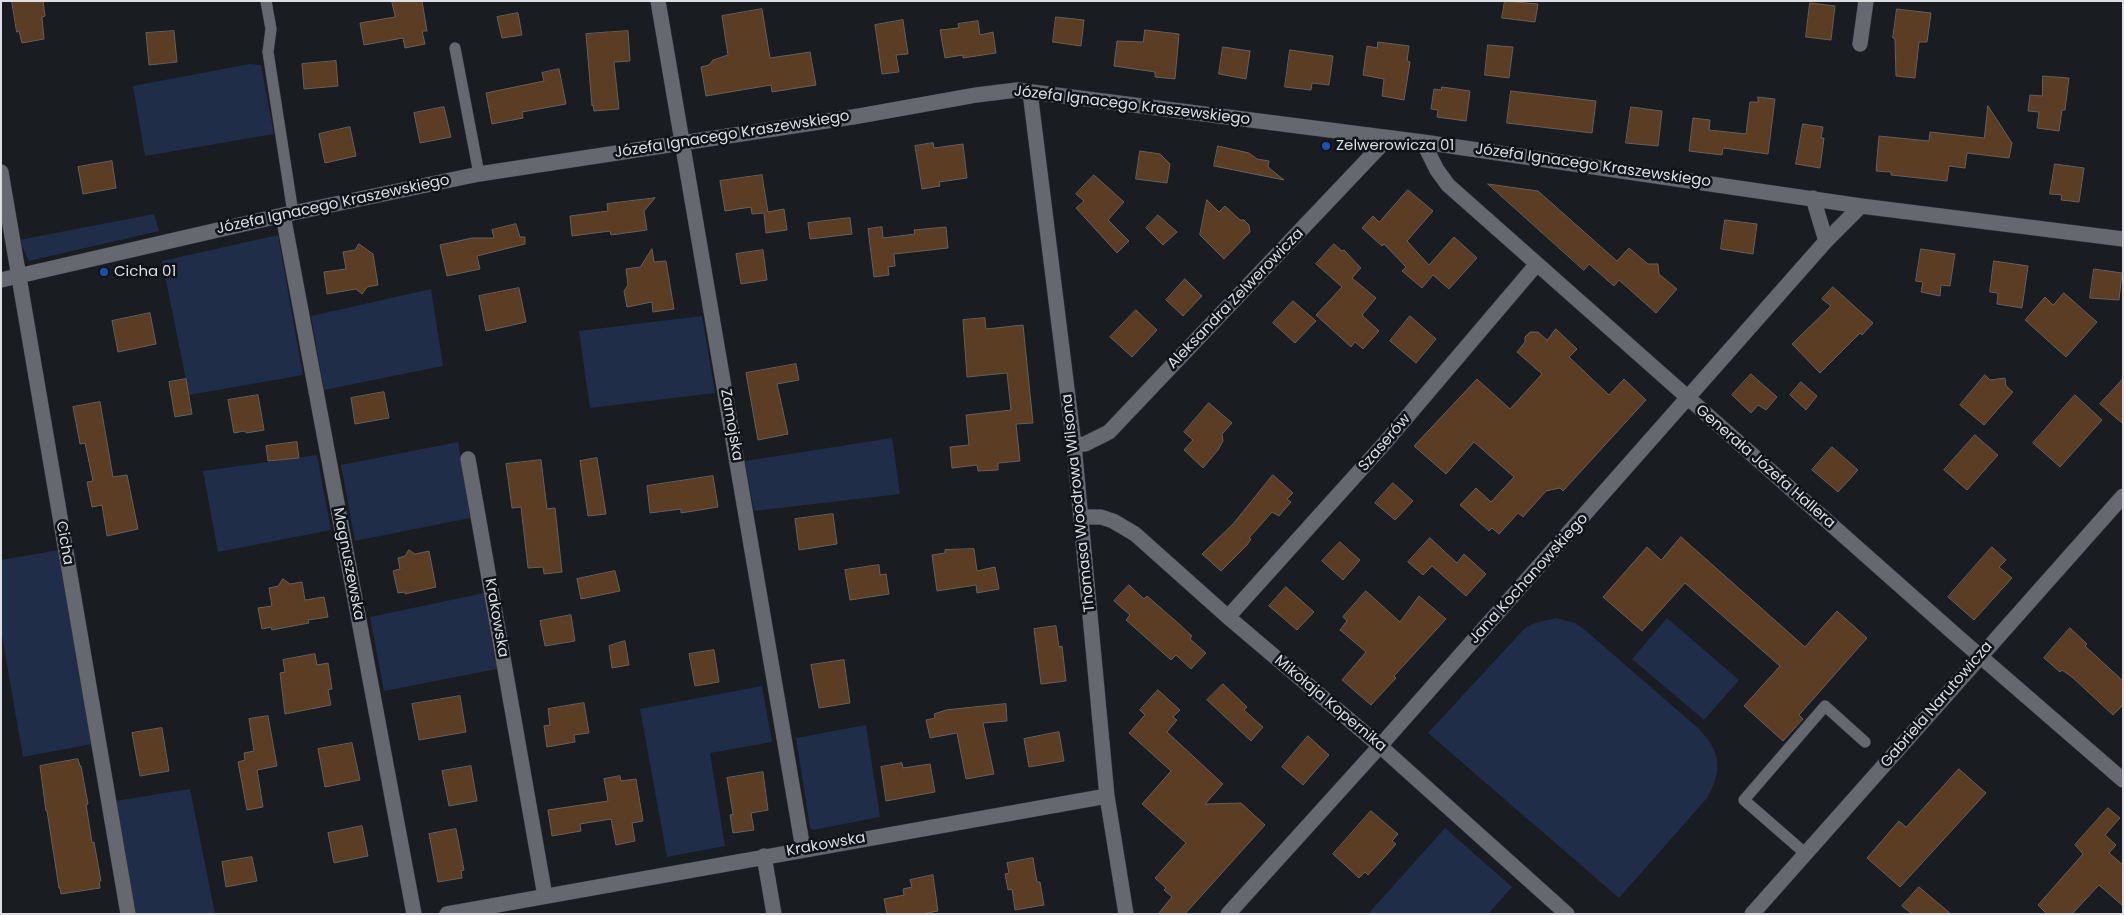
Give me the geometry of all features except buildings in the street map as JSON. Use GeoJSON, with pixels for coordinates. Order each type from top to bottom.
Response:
{"type":"FeatureCollection","features":[{"type":"Feature","properties":{"kind":"street","name":"Zamojska"},"geometry":{"type":"LineString","coordinates":[[658,1],[684,143],[803,849]]}},
{"type":"Feature","properties":{"kind":"street"},"geometry":{"type":"LineString","coordinates":[[1860,44],[1866,1]]}},
{"type":"Feature","properties":{"kind":"street","name":"Józefa Ignacego Kraszewskiego"},"geometry":{"type":"LineString","coordinates":[[1,280],[288,214],[479,174],[1017,90],[1423,142],[1861,206],[2123,239]]}},
{"type":"Feature","properties":{"kind":"street","name":"Thomasa Woodrowa Wilsona"},"geometry":{"type":"LineString","coordinates":[[1030,92],[1074,445],[1107,796],[1126,914]]}},
{"type":"Feature","properties":{"kind":"street","name":"Aleksandra Zelwerowicza"},"geometry":{"type":"LineString","coordinates":[[1074,445],[1085,444],[1109,432],[1388,138]]}},
{"type":"Feature","properties":{"kind":"street","name":"Generała Józefa Hallera"},"geometry":{"type":"LineString","coordinates":[[1423,142],[1437,170],[1448,185],[1688,399],[2123,780]]}},
{"type":"Feature","properties":{"kind":"street","name":"Cicha"},"geometry":{"type":"LineString","coordinates":[[1,172],[128,914]]}},
{"type":"Feature","properties":{"kind":"street"},"geometry":{"type":"LineString","coordinates":[[1813,198],[1826,241]]}},
{"type":"Feature","properties":{"kind":"street","name":"Jana Kochanowskiego"},"geometry":{"type":"LineString","coordinates":[[1228,914],[1380,746],[1826,241],[1861,206]]}},
{"type":"Feature","properties":{"kind":"street","name":"Magnuszewska"},"geometry":{"type":"LineString","coordinates":[[288,214],[414,914]]}},
{"type":"Feature","properties":{"kind":"street","name":"Szaserów"},"geometry":{"type":"LineString","coordinates":[[1228,617],[1384,445],[1536,265]]}},
{"type":"Feature","properties":{"kind":"street","name":"Krakowska"},"geometry":{"type":"LineString","coordinates":[[468,458],[545,896]]}},
{"type":"Feature","properties":{"kind":"street","name":"Gabriela Narutowicza"},"geometry":{"type":"LineString","coordinates":[[1752,914],[2123,496]]}},
{"type":"Feature","properties":{"kind":"street","name":"Mikołaja Kopernika"},"geometry":{"type":"LineString","coordinates":[[1081,517],[1095,516],[1107,519],[1122,525],[1135,534],[1228,617],[1380,746],[1568,914]]}},
{"type":"Feature","properties":{"kind":"street","name":"Krakowska"},"geometry":{"type":"LineString","coordinates":[[447,914],[471,912],[545,896],[764,856],[1107,796]]}},
{"type":"Feature","properties":{"kind":"street"},"geometry":{"type":"LineString","coordinates":[[764,856],[774,914]]}},
{"type":"Feature","properties":{"kind":"lane"},"geometry":{"type":"LineString","coordinates":[[266,1],[271,30],[268,52],[288,214]]}},
{"type":"Feature","properties":{"kind":"lane"},"geometry":{"type":"LineString","coordinates":[[455,48],[479,174]]}},
{"type":"Feature","properties":{"kind":"lane"},"geometry":{"type":"LineString","coordinates":[[1806,854],[1744,800],[1825,706],[1865,742]]}},
{"type":"Feature","properties":{"kind":"shaded area"},"geometry":{"type":"Polygon","coordinates":[[[250,64],[261,65],[274,134],[145,156],[133,86],[250,64]]]}},
{"type":"Feature","properties":{"kind":"shaded area"},"geometry":{"type":"Polygon","coordinates":[[[154,214],[159,231],[29,261],[19,240],[154,214]]]}},
{"type":"Feature","properties":{"kind":"shaded area"},"geometry":{"type":"Polygon","coordinates":[[[278,235],[303,375],[189,395],[162,261],[278,235]]]}},
{"type":"Feature","properties":{"kind":"shaded area"},"geometry":{"type":"Polygon","coordinates":[[[431,289],[443,366],[324,390],[311,316],[431,289]]]}},
{"type":"Feature","properties":{"kind":"shaded area"},"geometry":{"type":"Polygon","coordinates":[[[702,316],[715,393],[590,408],[579,331],[702,316]]]}},
{"type":"Feature","properties":{"kind":"shaded area"},"geometry":{"type":"Polygon","coordinates":[[[892,438],[900,494],[754,511],[745,461],[892,438]]]}},
{"type":"Feature","properties":{"kind":"shaded area"},"geometry":{"type":"Polygon","coordinates":[[[458,442],[470,518],[355,541],[341,465],[458,442]]]}},
{"type":"Feature","properties":{"kind":"shaded area"},"geometry":{"type":"Polygon","coordinates":[[[317,455],[331,530],[218,552],[203,471],[317,455]]]}},
{"type":"Feature","properties":{"kind":"shaded area"},"geometry":{"type":"Polygon","coordinates":[[[59,550],[92,744],[23,757],[1,630],[1,560],[59,550]]]}},
{"type":"Feature","properties":{"kind":"shaded area"},"geometry":{"type":"Polygon","coordinates":[[[484,593],[497,669],[384,691],[370,617],[484,593]]]}},
{"type":"Feature","properties":{"kind":"shaded area"},"geometry":{"type":"Polygon","coordinates":[[[1556,618],[1575,623],[1585,630],[1698,728],[1706,736],[1717,761],[1716,778],[1707,798],[1619,898],[1428,733],[1525,628],[1535,623],[1556,618]]]}},
{"type":"Feature","properties":{"kind":"shaded area"},"geometry":{"type":"Polygon","coordinates":[[[1667,618],[1739,680],[1704,720],[1632,659],[1667,618]]]}},
{"type":"Feature","properties":{"kind":"shaded area"},"geometry":{"type":"Polygon","coordinates":[[[762,686],[772,742],[710,753],[725,846],[667,857],[640,709],[762,686]]]}},
{"type":"Feature","properties":{"kind":"shaded area"},"geometry":{"type":"Polygon","coordinates":[[[866,725],[880,817],[813,830],[810,828],[796,738],[866,725]]]}},
{"type":"Feature","properties":{"kind":"shaded area"},"geometry":{"type":"Polygon","coordinates":[[[190,789],[215,914],[134,914],[115,801],[190,789]]]}},
{"type":"Feature","properties":{"kind":"shaded area"},"geometry":{"type":"Polygon","coordinates":[[[1445,828],[1512,887],[1488,914],[1368,914],[1445,828]]]}},
{"type":"Feature","properties":{"kind":"place","name":"Zelwerowicza 01"},"geometry":{"type":"Point","coordinates":[1326,146]}},
{"type":"Feature","properties":{"kind":"place","name":"Cicha 01"},"geometry":{"type":"Point","coordinates":[104,272]}}]}
